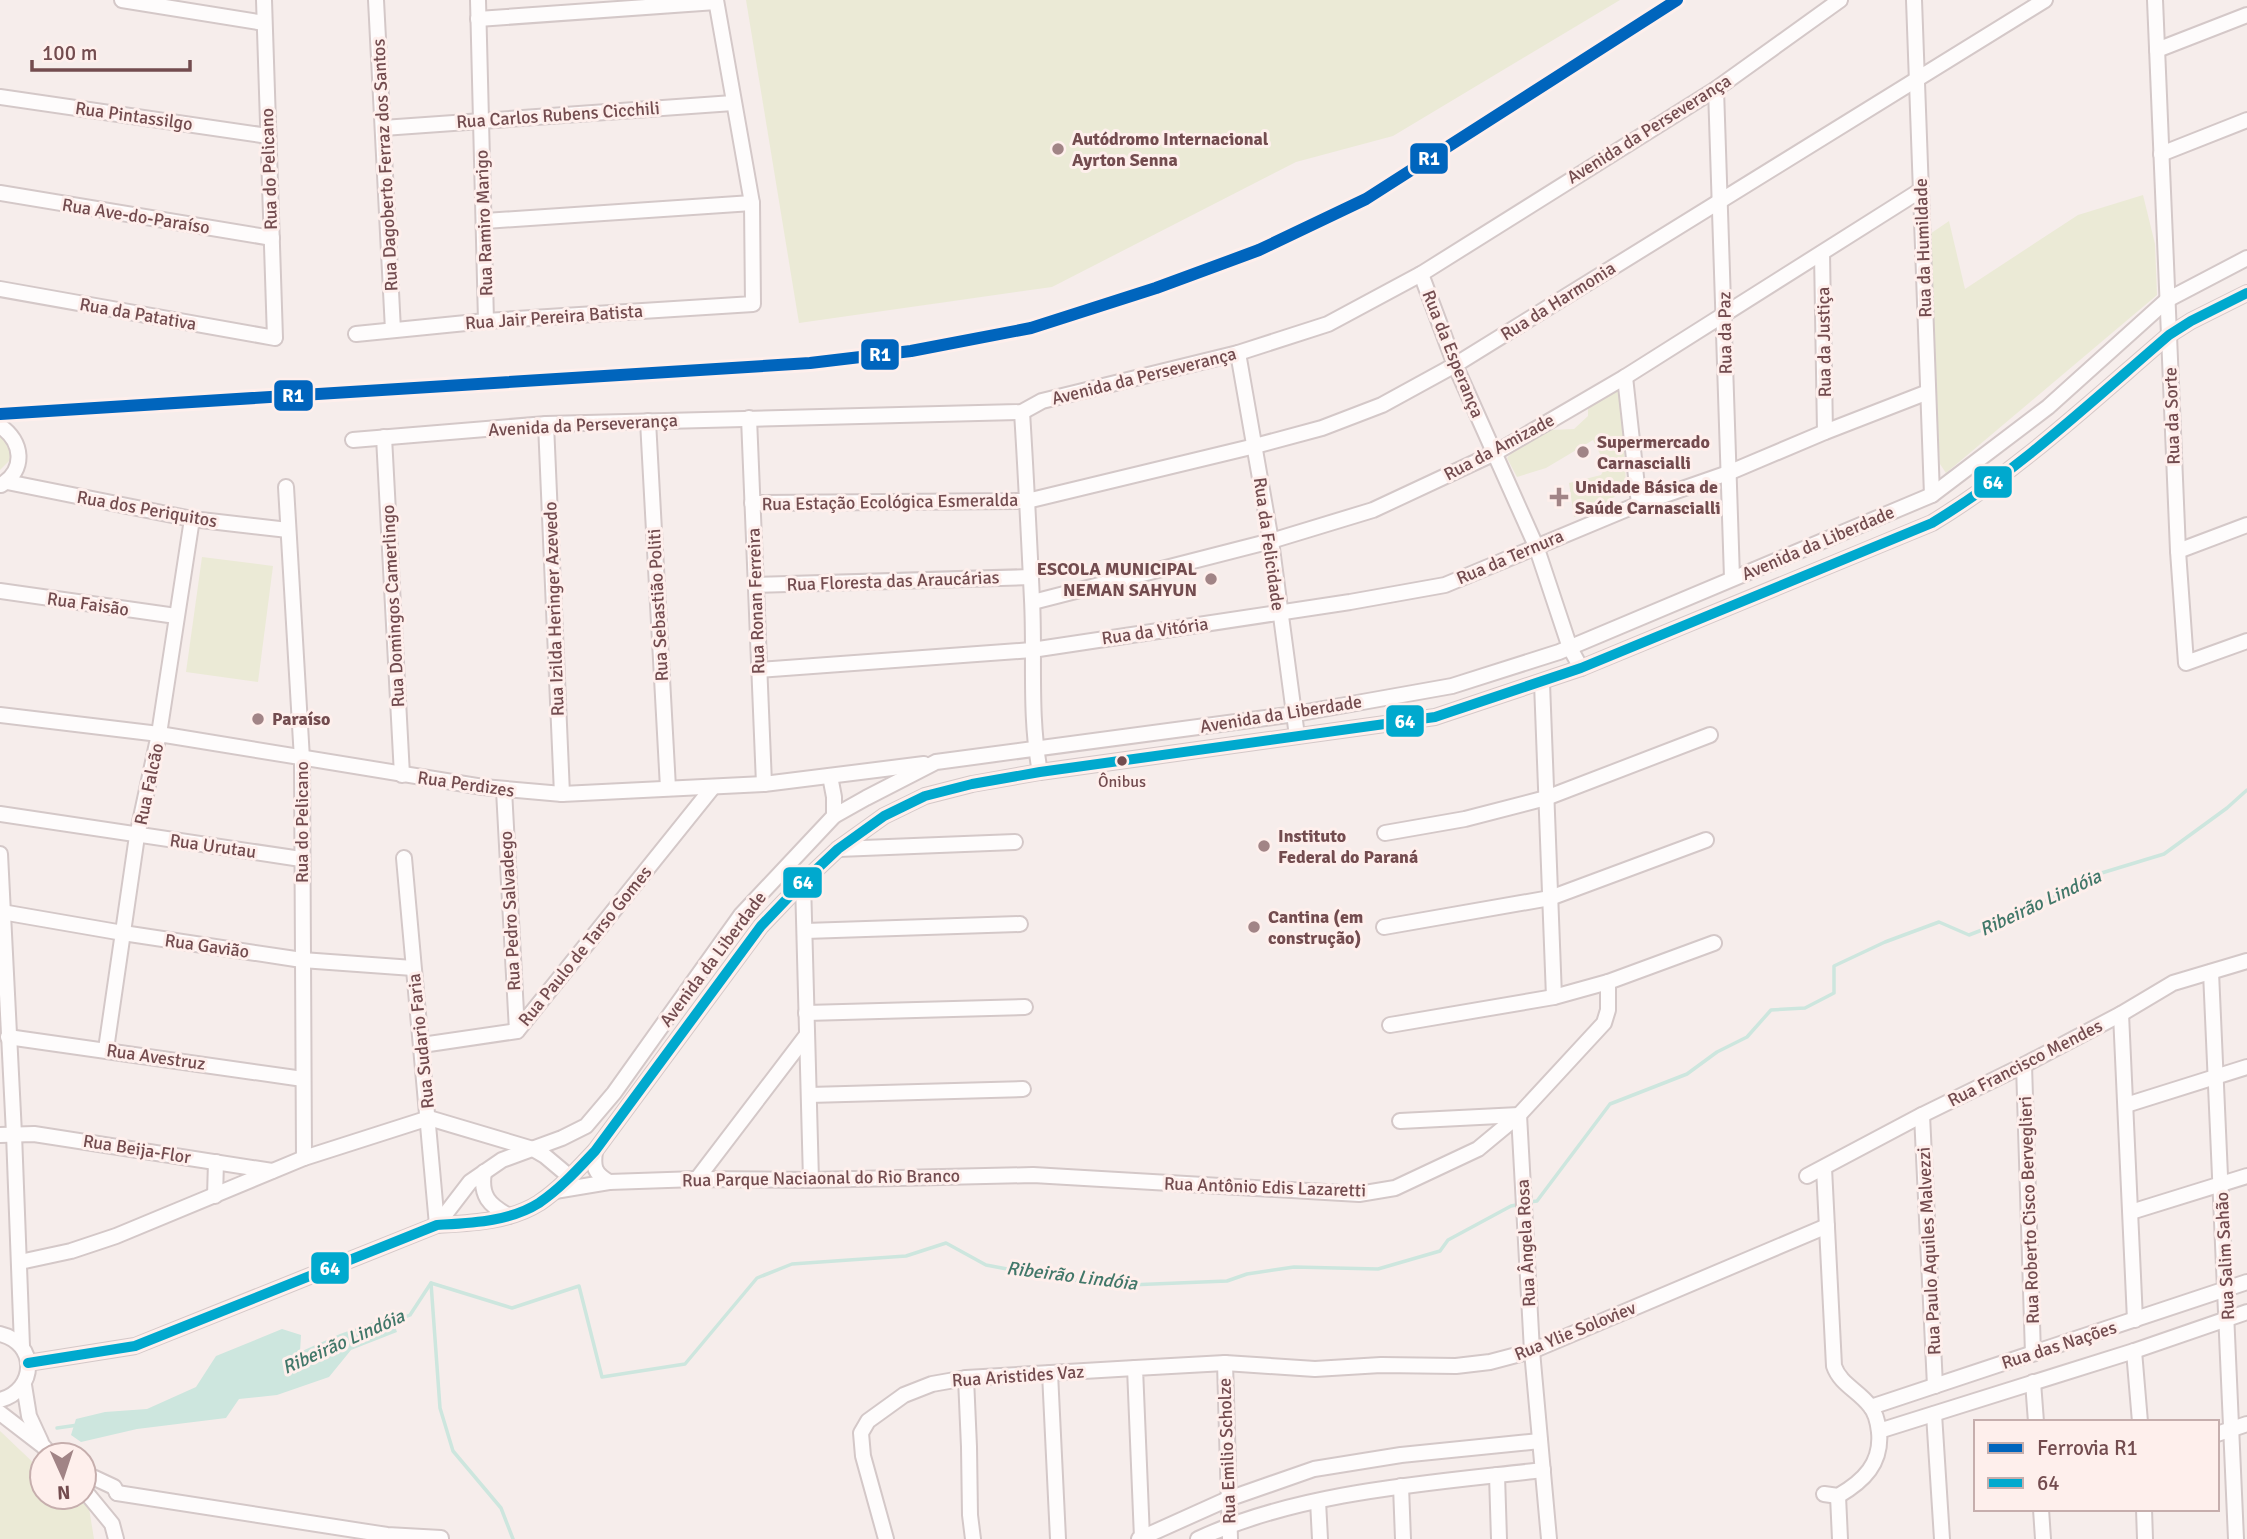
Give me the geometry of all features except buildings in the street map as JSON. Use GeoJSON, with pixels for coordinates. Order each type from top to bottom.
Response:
{"type":"FeatureCollection","features":[{"type":"Feature","properties":{"kind":"street"},"geometry":{"type":"LineString","coordinates":[[122,0],[264,23]]}},
{"type":"Feature","properties":{"kind":"street","name":"Rua do Pelicano"},"geometry":{"type":"LineString","coordinates":[[264,0],[275,338]]}},
{"type":"Feature","properties":{"kind":"street","name":"Rua Dagoberto Ferraz dos Santos"},"geometry":{"type":"LineString","coordinates":[[376,0],[393,330]]}},
{"type":"Feature","properties":{"kind":"street","name":"Rua Ramiro Marigo"},"geometry":{"type":"LineString","coordinates":[[478,0],[486,321]]}},
{"type":"Feature","properties":{"kind":"street","name":"Avenida da Perseverança"},"geometry":{"type":"LineString","coordinates":[[353,440],[546,424],[1022,412],[1042,401],[1238,353],[1328,324],[1421,274],[1716,89],[1840,0]]}},
{"type":"Feature","properties":{"kind":"street","name":"Rua da Humildade"},"geometry":{"type":"LineString","coordinates":[[1914,0],[1932,495]]}},
{"type":"Feature","properties":{"kind":"street","name":"Rua da Harmonia"},"geometry":{"type":"LineString","coordinates":[[1027,501],[1322,428],[1382,405],[1455,365],[2045,0]]}},
{"type":"Feature","properties":{"kind":"street","name":"Rua da Sorte"},"geometry":{"type":"LineString","coordinates":[[2155,0],[2178,551],[2186,663],[2247,641]]}},
{"type":"Feature","properties":{"kind":"street"},"geometry":{"type":"LineString","coordinates":[[478,19],[716,1],[752,202],[485,221]]}},
{"type":"Feature","properties":{"kind":"street"},"geometry":{"type":"LineString","coordinates":[[2157,50],[2247,15]]}},
{"type":"Feature","properties":{"kind":"street","name":"Rua da Paz"},"geometry":{"type":"LineString","coordinates":[[1716,89],[1732,578]]}},
{"type":"Feature","properties":{"kind":"street","name":"Rua Pintassilgo"},"geometry":{"type":"LineString","coordinates":[[0,97],[268,136]]}},
{"type":"Feature","properties":{"kind":"street","name":"Rua Carlos Rubens Cicchili"},"geometry":{"type":"LineString","coordinates":[[383,128],[733,103]]}},
{"type":"Feature","properties":{"kind":"street"},"geometry":{"type":"LineString","coordinates":[[2161,154],[2247,120]]}},
{"type":"Feature","properties":{"kind":"street","name":"Rua da Amizade"},"geometry":{"type":"LineString","coordinates":[[1032,602],[1271,541],[1373,510],[1495,453],[1625,377],[1921,190]]}},
{"type":"Feature","properties":{"kind":"street","name":"Rua Ave-do-Paraíso"},"geometry":{"type":"LineString","coordinates":[[0,193],[272,238]]}},
{"type":"Feature","properties":{"kind":"street","name":"Rua Jair Pereira Batista"},"geometry":{"type":"LineString","coordinates":[[356,334],[486,321],[753,304],[752,202]]}},
{"type":"Feature","properties":{"kind":"street","name":"Rua da Justiça"},"geometry":{"type":"LineString","coordinates":[[1822,253],[1825,432]]}},
{"type":"Feature","properties":{"kind":"street","name":"Avenida da Liberdade"},"geometry":{"type":"LineString","coordinates":[[437,1225],[470,1182],[502,1160],[562,1138],[586,1126],[614,1093],[741,915],[834,816],[936,762],[1295,714],[1452,686],[1570,648],[1932,495],[2048,407],[2167,300],[2247,258]]}},
{"type":"Feature","properties":{"kind":"street","name":"Rua da Esperança"},"geometry":{"type":"LineString","coordinates":[[1421,274],[1455,365],[1536,546],[1570,648],[1581,668]]}},
{"type":"Feature","properties":{"kind":"street","name":"Rua da Patativa"},"geometry":{"type":"LineString","coordinates":[[0,289],[275,338]]}},
{"type":"Feature","properties":{"kind":"street","name":"Avenida da Liberdade"},"geometry":{"type":"LineString","coordinates":[[555,1191],[595,1150],[761,926],[838,849],[884,817],[925,796],[972,784],[1040,772],[1435,717],[1581,668],[1931,523],[1971,499],[2030,454],[2169,335],[2247,293]]}},
{"type":"Feature","properties":{"kind":"street","name":"Rua da Felicidade"},"geometry":{"type":"LineString","coordinates":[[1238,353],[1271,541],[1297,736]]}},
{"type":"Feature","properties":{"kind":"street"},"geometry":{"type":"LineString","coordinates":[[1625,377],[1639,504]]}},
{"type":"Feature","properties":{"kind":"street","name":"Rua da Ternura"},"geometry":{"type":"LineString","coordinates":[[1279,613],[1445,585],[1639,504],[1728,472],[1928,392]]}},
{"type":"Feature","properties":{"kind":"street"},"geometry":{"type":"LineString","coordinates":[[1022,412],[1031,577],[1036,749],[1040,772]]}},
{"type":"Feature","properties":{"kind":"street","name":"Rua Ronan Ferreira"},"geometry":{"type":"LineString","coordinates":[[749,418],[764,784]]}},
{"type":"Feature","properties":{"kind":"street","name":"Rua Sebastião Politi"},"geometry":{"type":"LineString","coordinates":[[648,421],[668,788]]}},
{"type":"Feature","properties":{"kind":"street"},"geometry":{"type":"LineString","coordinates":[[0,423],[16,442],[19,453],[19,464],[4,484]]}},
{"type":"Feature","properties":{"kind":"street","name":"Rua Izilda Heringer Azevedo"},"geometry":{"type":"LineString","coordinates":[[546,424],[562,794]]}},
{"type":"Feature","properties":{"kind":"street","name":"Rua Domingos Camerlingo"},"geometry":{"type":"LineString","coordinates":[[384,438],[402,775]]}},
{"type":"Feature","properties":{"kind":"street","name":"Rua dos Periquitos"},"geometry":{"type":"LineString","coordinates":[[4,484],[192,519],[288,530]]}},
{"type":"Feature","properties":{"kind":"street","name":"Rua do Pelicano"},"geometry":{"type":"LineString","coordinates":[[286,487],[302,759],[304,1158]]}},
{"type":"Feature","properties":{"kind":"street","name":"Rua Estação Ecológica Esmeralda"},"geometry":{"type":"LineString","coordinates":[[752,503],[1027,501]]}},
{"type":"Feature","properties":{"kind":"street","name":"Rua Falcão"},"geometry":{"type":"LineString","coordinates":[[106,1049],[137,836],[159,734],[192,519]]}},
{"type":"Feature","properties":{"kind":"street"},"geometry":{"type":"LineString","coordinates":[[2178,551],[2247,525]]}},
{"type":"Feature","properties":{"kind":"street","name":"Rua Floresta das Araucárias"},"geometry":{"type":"LineString","coordinates":[[756,584],[1031,577]]}},
{"type":"Feature","properties":{"kind":"street","name":"Rua Faisão"},"geometry":{"type":"LineString","coordinates":[[0,591],[176,616]]}},
{"type":"Feature","properties":{"kind":"street","name":"Rua da Vitória"},"geometry":{"type":"LineString","coordinates":[[759,670],[1032,650],[1279,613]]}},
{"type":"Feature","properties":{"kind":"street"},"geometry":{"type":"LineString","coordinates":[[1542,682],[1554,997]]}},
{"type":"Feature","properties":{"kind":"street","name":"Rua Perdizes"},"geometry":{"type":"LineString","coordinates":[[0,715],[159,734],[504,790],[562,794],[764,784],[936,762]]}},
{"type":"Feature","properties":{"kind":"street"},"geometry":{"type":"LineString","coordinates":[[1385,833],[1465,819],[1546,798],[1710,735]]}},
{"type":"Feature","properties":{"kind":"street"},"geometry":{"type":"LineString","coordinates":[[830,776],[834,816]]}},
{"type":"Feature","properties":{"kind":"street","name":"Rua Paulo de Tarso Gomes"},"geometry":{"type":"LineString","coordinates":[[422,1045],[517,1031],[713,787]]}},
{"type":"Feature","properties":{"kind":"street","name":"Rua Pedro Salvadego"},"geometry":{"type":"LineString","coordinates":[[504,790],[517,1031]]}},
{"type":"Feature","properties":{"kind":"street","name":"Rua Urutau"},"geometry":{"type":"LineString","coordinates":[[0,814],[301,859]]}},
{"type":"Feature","properties":{"kind":"street"},"geometry":{"type":"LineString","coordinates":[[1384,927],[1550,898],[1706,840]]}},
{"type":"Feature","properties":{"kind":"street"},"geometry":{"type":"LineString","coordinates":[[838,849],[1015,842]]}},
{"type":"Feature","properties":{"kind":"street"},"geometry":{"type":"LineString","coordinates":[[0,853],[8,1037],[7,1134],[20,1262],[22,1346],[29,1368],[24,1385],[29,1416],[42,1441]]}},
{"type":"Feature","properties":{"kind":"street","name":"Rua Sudario Faria"},"geometry":{"type":"LineString","coordinates":[[404,858],[437,1225]]}},
{"type":"Feature","properties":{"kind":"street"},"geometry":{"type":"LineString","coordinates":[[803,882],[811,1180]]}},
{"type":"Feature","properties":{"kind":"street","name":"Rua Gavião"},"geometry":{"type":"LineString","coordinates":[[2,912],[302,960],[413,968]]}},
{"type":"Feature","properties":{"kind":"street"},"geometry":{"type":"LineString","coordinates":[[805,931],[1020,924]]}},
{"type":"Feature","properties":{"kind":"street"},"geometry":{"type":"LineString","coordinates":[[1390,1026],[1554,997],[1608,982],[1714,943]]}},
{"type":"Feature","properties":{"kind":"street","name":"Rua Francisco Mendes"},"geometry":{"type":"LineString","coordinates":[[1807,1176],[2024,1065],[2173,983],[2247,961]]}},
{"type":"Feature","properties":{"kind":"street","name":"Rua Salim Sahão"},"geometry":{"type":"LineString","coordinates":[[2211,972],[2228,1319],[2224,1431],[2236,1539]]}},
{"type":"Feature","properties":{"kind":"street","name":"Rua Antônio Edis Lazaretti"},"geometry":{"type":"LineString","coordinates":[[1033,1175],[1359,1194],[1395,1188],[1478,1149],[1519,1115],[1604,1023],[1608,1010],[1608,982]]}},
{"type":"Feature","properties":{"kind":"street"},"geometry":{"type":"LineString","coordinates":[[806,1013],[1025,1007]]}},
{"type":"Feature","properties":{"kind":"street"},"geometry":{"type":"LineString","coordinates":[[2121,1013],[2135,1320]]}},
{"type":"Feature","properties":{"kind":"street"},"geometry":{"type":"LineString","coordinates":[[697,1179],[806,1035]]}},
{"type":"Feature","properties":{"kind":"street","name":"Rua Avestruz"},"geometry":{"type":"LineString","coordinates":[[8,1037],[303,1079]]}},
{"type":"Feature","properties":{"kind":"street","name":"Rua Roberto Cisco Berveglieri"},"geometry":{"type":"LineString","coordinates":[[2024,1065],[2033,1354]]}},
{"type":"Feature","properties":{"kind":"street"},"geometry":{"type":"LineString","coordinates":[[2126,1105],[2247,1068]]}},
{"type":"Feature","properties":{"kind":"street"},"geometry":{"type":"LineString","coordinates":[[808,1095],[1023,1089]]}},
{"type":"Feature","properties":{"kind":"street"},"geometry":{"type":"LineString","coordinates":[[1400,1121],[1519,1115]]}},
{"type":"Feature","properties":{"kind":"street","name":"Rua Ângela Rosa"},"geometry":{"type":"LineString","coordinates":[[1519,1115],[1532,1351],[1549,1539]]}},
{"type":"Feature","properties":{"kind":"street","name":"Rua Paulo Aquiles Malvezzi"},"geometry":{"type":"LineString","coordinates":[[1922,1115],[1935,1386]]}},
{"type":"Feature","properties":{"kind":"street"},"geometry":{"type":"LineString","coordinates":[[20,1262],[71,1251],[117,1236],[304,1158],[429,1118],[533,1149],[570,1177]]}},
{"type":"Feature","properties":{"kind":"street","name":"Rua Beija-Flor"},"geometry":{"type":"LineString","coordinates":[[7,1134],[34,1134],[274,1171]]}},
{"type":"Feature","properties":{"kind":"street"},"geometry":{"type":"LineString","coordinates":[[595,1150],[593,1165],[597,1175],[609,1182]]}},
{"type":"Feature","properties":{"kind":"street"},"geometry":{"type":"LineString","coordinates":[[215,1196],[216,1162]]}},
{"type":"Feature","properties":{"kind":"street"},"geometry":{"type":"LineString","coordinates":[[1824,1168],[1834,1366],[1842,1380],[1871,1407],[1879,1431],[1875,1463],[1863,1478],[1831,1495],[1840,1539]]}},
{"type":"Feature","properties":{"kind":"street"},"geometry":{"type":"LineString","coordinates":[[484,1172],[482,1186],[485,1195],[494,1208],[509,1216]]}},
{"type":"Feature","properties":{"kind":"street","name":"Rua Parque Naciaonal do Rio Branco"},"geometry":{"type":"LineString","coordinates":[[555,1191],[609,1182],[697,1179],[811,1180],[1033,1175]]}},
{"type":"Feature","properties":{"kind":"street"},"geometry":{"type":"LineString","coordinates":[[2131,1212],[2247,1175]]}},
{"type":"Feature","properties":{"kind":"street","name":"Rua Parque Naciaonal do Rio Branco"},"geometry":{"type":"LineString","coordinates":[[570,1177],[609,1182]]}},
{"type":"Feature","properties":{"kind":"street"},"geometry":{"type":"LineString","coordinates":[[28,1363],[135,1346],[437,1225],[509,1216],[537,1204],[555,1191]]}},
{"type":"Feature","properties":{"kind":"street","name":"Rua Ylie Soloviev"},"geometry":{"type":"LineString","coordinates":[[1135,1368],[1225,1363],[1315,1368],[1456,1366],[1490,1362],[1532,1351],[1827,1226]]}},
{"type":"Feature","properties":{"kind":"street","name":"Rua das Nações"},"geometry":{"type":"LineString","coordinates":[[1871,1407],[2247,1282]]}},
{"type":"Feature","properties":{"kind":"street","name":"Rua das Nações"},"geometry":{"type":"LineString","coordinates":[[1879,1431],[2134,1351],[2247,1311]]}},
{"type":"Feature","properties":{"kind":"street"},"geometry":{"type":"LineString","coordinates":[[0,1334],[22,1346]]}},
{"type":"Feature","properties":{"kind":"street"},"geometry":{"type":"LineString","coordinates":[[2134,1351],[2140,1420]]}},
{"type":"Feature","properties":{"kind":"street","name":"Rua Emilio Scholze"},"geometry":{"type":"LineString","coordinates":[[1225,1363],[1229,1532]]}},
{"type":"Feature","properties":{"kind":"street"},"geometry":{"type":"LineString","coordinates":[[1135,1368],[1140,1538],[1228,1499],[1314,1469],[1401,1455],[1540,1441]]}},
{"type":"Feature","properties":{"kind":"street","name":"Rua Aristides Vaz"},"geometry":{"type":"LineString","coordinates":[[886,1539],[863,1456],[861,1433],[868,1421],[904,1395],[932,1384],[965,1378],[1135,1368]]}},
{"type":"Feature","properties":{"kind":"street"},"geometry":{"type":"LineString","coordinates":[[1049,1373],[1058,1539]]}},
{"type":"Feature","properties":{"kind":"street"},"geometry":{"type":"LineString","coordinates":[[965,1378],[973,1539]]}},
{"type":"Feature","properties":{"kind":"street"},"geometry":{"type":"LineString","coordinates":[[2033,1382],[2036,1420]]}},
{"type":"Feature","properties":{"kind":"street"},"geometry":{"type":"LineString","coordinates":[[0,1400],[17,1392],[24,1385]]}},
{"type":"Feature","properties":{"kind":"street"},"geometry":{"type":"LineString","coordinates":[[1907,1396],[1913,1420]]}},
{"type":"Feature","properties":{"kind":"street"},"geometry":{"type":"LineString","coordinates":[[0,1413],[36,1441]]}},
{"type":"Feature","properties":{"kind":"street"},"geometry":{"type":"LineString","coordinates":[[1934,1414],[1942,1539]]}},
{"type":"Feature","properties":{"kind":"street"},"geometry":{"type":"LineString","coordinates":[[2224,1431],[2247,1423]]}},
{"type":"Feature","properties":{"kind":"street"},"geometry":{"type":"LineString","coordinates":[[1198,1539],[1229,1532],[1318,1501],[1401,1486],[1543,1470]]}},
{"type":"Feature","properties":{"kind":"street"},"geometry":{"type":"LineString","coordinates":[[1497,1475],[1499,1539]]}},
{"type":"Feature","properties":{"kind":"street"},"geometry":{"type":"LineString","coordinates":[[98,1481],[113,1488],[387,1537],[441,1538]]}},
{"type":"Feature","properties":{"kind":"street"},"geometry":{"type":"LineString","coordinates":[[1401,1486],[1404,1539]]}},
{"type":"Feature","properties":{"kind":"street"},"geometry":{"type":"LineString","coordinates":[[98,1500],[109,1504],[115,1499],[113,1488]]}},
{"type":"Feature","properties":{"kind":"street"},"geometry":{"type":"LineString","coordinates":[[1318,1501],[1320,1539]]}},
{"type":"Feature","properties":{"kind":"street"},"geometry":{"type":"LineString","coordinates":[[98,1507],[112,1524],[116,1539]]}},
{"type":"Feature","properties":{"kind":"street"},"geometry":{"type":"LineString","coordinates":[[2041,1511],[2043,1539]]}},
{"type":"Feature","properties":{"kind":"street"},"geometry":{"type":"LineString","coordinates":[[2144,1511],[2145,1539]]}},
{"type":"Feature","properties":{"kind":"shaded area","name":"Autódromo Internacional Ayrton Senna"},"geometry":{"type":"Polygon","coordinates":[[[746,0],[1620,0],[1393,136],[1296,162],[1052,287],[799,323],[746,0]]]}},
{"type":"Feature","properties":{"kind":"shaded area"},"geometry":{"type":"Polygon","coordinates":[[[2143,195],[2155,244],[2157,295],[1946,473],[1940,464],[1927,236],[1949,221],[1965,289],[2078,215],[2143,195]]]}},
{"type":"Feature","properties":{"kind":"shaded area"},"geometry":{"type":"Polygon","coordinates":[[[1621,387],[1626,486],[1602,508],[1574,517],[1569,483],[1601,475],[1606,466],[1593,440],[1546,468],[1517,477],[1507,458],[1516,448],[1550,430],[1574,429],[1588,416],[1588,403],[1621,387]]]}},
{"type":"Feature","properties":{"kind":"shaded area"},"geometry":{"type":"Polygon","coordinates":[[[0,432],[12,448],[9,461],[0,470],[0,432]]]}},
{"type":"Feature","properties":{"kind":"shaded area"},"geometry":{"type":"Polygon","coordinates":[[[202,557],[273,566],[258,682],[186,672],[202,557]]]}},
{"type":"Feature","properties":{"kind":"shaded area"},"geometry":{"type":"Polygon","coordinates":[[[0,1431],[28,1458],[28,1511],[89,1511],[94,1539],[0,1539],[0,1431]]]}},
{"type":"Feature","properties":{"kind":"water"},"geometry":{"type":"Polygon","coordinates":[[[391,1316],[397,1332],[351,1350],[329,1377],[277,1395],[239,1399],[226,1418],[137,1429],[85,1441],[80,1441],[71,1435],[76,1419],[105,1412],[147,1409],[196,1387],[216,1356],[282,1329],[301,1335],[300,1352],[391,1316]]]}},
{"type":"Feature","properties":{"kind":"waterway","name":"Ribeirão Lindóia"},"geometry":{"type":"LineString","coordinates":[[1529,1202],[1537,1201],[1610,1104],[1687,1074],[1717,1052],[1747,1037],[1771,1010],[1805,1008],[1834,993],[1834,966],[1885,942],[1939,922],[1969,935],[2018,916],[2095,875],[2164,854],[2247,790]]}},
{"type":"Feature","properties":{"kind":"waterway","name":"Ribeirão Lindóia"},"geometry":{"type":"LineString","coordinates":[[390,1323],[410,1315],[431,1283],[512,1308],[579,1286],[602,1377],[685,1364],[757,1278],[792,1264],[906,1256],[946,1243],[986,1265],[1054,1278],[1129,1285],[1227,1281],[1247,1274],[1294,1267],[1378,1269],[1440,1251],[1448,1240],[1511,1206],[1521,1204]]}},
{"type":"Feature","properties":{"kind":"waterway"},"geometry":{"type":"LineString","coordinates":[[431,1283],[440,1408],[453,1451],[501,1508],[513,1539]]}},
{"type":"Feature","properties":{"kind":"waterway","name":"Ribeirão Lindóia"},"geometry":{"type":"LineString","coordinates":[[57,1428],[78,1425]]}},
{"type":"Feature","properties":{"kind":"rail line","name":"R1"},"geometry":{"type":"LineString","coordinates":[[0,414],[810,363],[911,351],[1031,328],[1156,288],[1259,250],[1366,199],[1677,0]]}},
{"type":"Feature","properties":{"kind":"transit line","name":"64"},"geometry":{"type":"LineString","coordinates":[[28,1363],[135,1346],[437,1225],[502,1218],[539,1203],[595,1151],[761,926],[838,849],[884,816],[925,796],[972,784],[1040,772],[1435,717],[1581,668],[1932,523],[1964,503],[2024,458],[2169,335],[2247,293]]}},
{"type":"Feature","properties":{"kind":"place","name":"Autódromo Internacional Ayrton Senna"},"geometry":{"type":"Point","coordinates":[1058,149]}},
{"type":"Feature","properties":{"kind":"place","name":"Supermercado Carnascialli"},"geometry":{"type":"Point","coordinates":[1583,452]}},
{"type":"Feature","properties":{"kind":"place","name":"Unidade Básica de Saúde Carnascialli"},"geometry":{"type":"Point","coordinates":[1559,497]}},
{"type":"Feature","properties":{"kind":"place","name":"ESCOLA MUNICIPAL NEMAN SAHYUN"},"geometry":{"type":"Point","coordinates":[1211,579]}},
{"type":"Feature","properties":{"kind":"place","name":"Paraíso"},"geometry":{"type":"Point","coordinates":[258,719]}},
{"type":"Feature","properties":{"kind":"place","name":"Ônibus"},"geometry":{"type":"Point","coordinates":[1122,761]}},
{"type":"Feature","properties":{"kind":"place","name":"Instituto Federal do Paraná"},"geometry":{"type":"Point","coordinates":[1264,846]}},
{"type":"Feature","properties":{"kind":"place","name":"Cantina (em construção)"},"geometry":{"type":"Point","coordinates":[1254,927]}}]}
